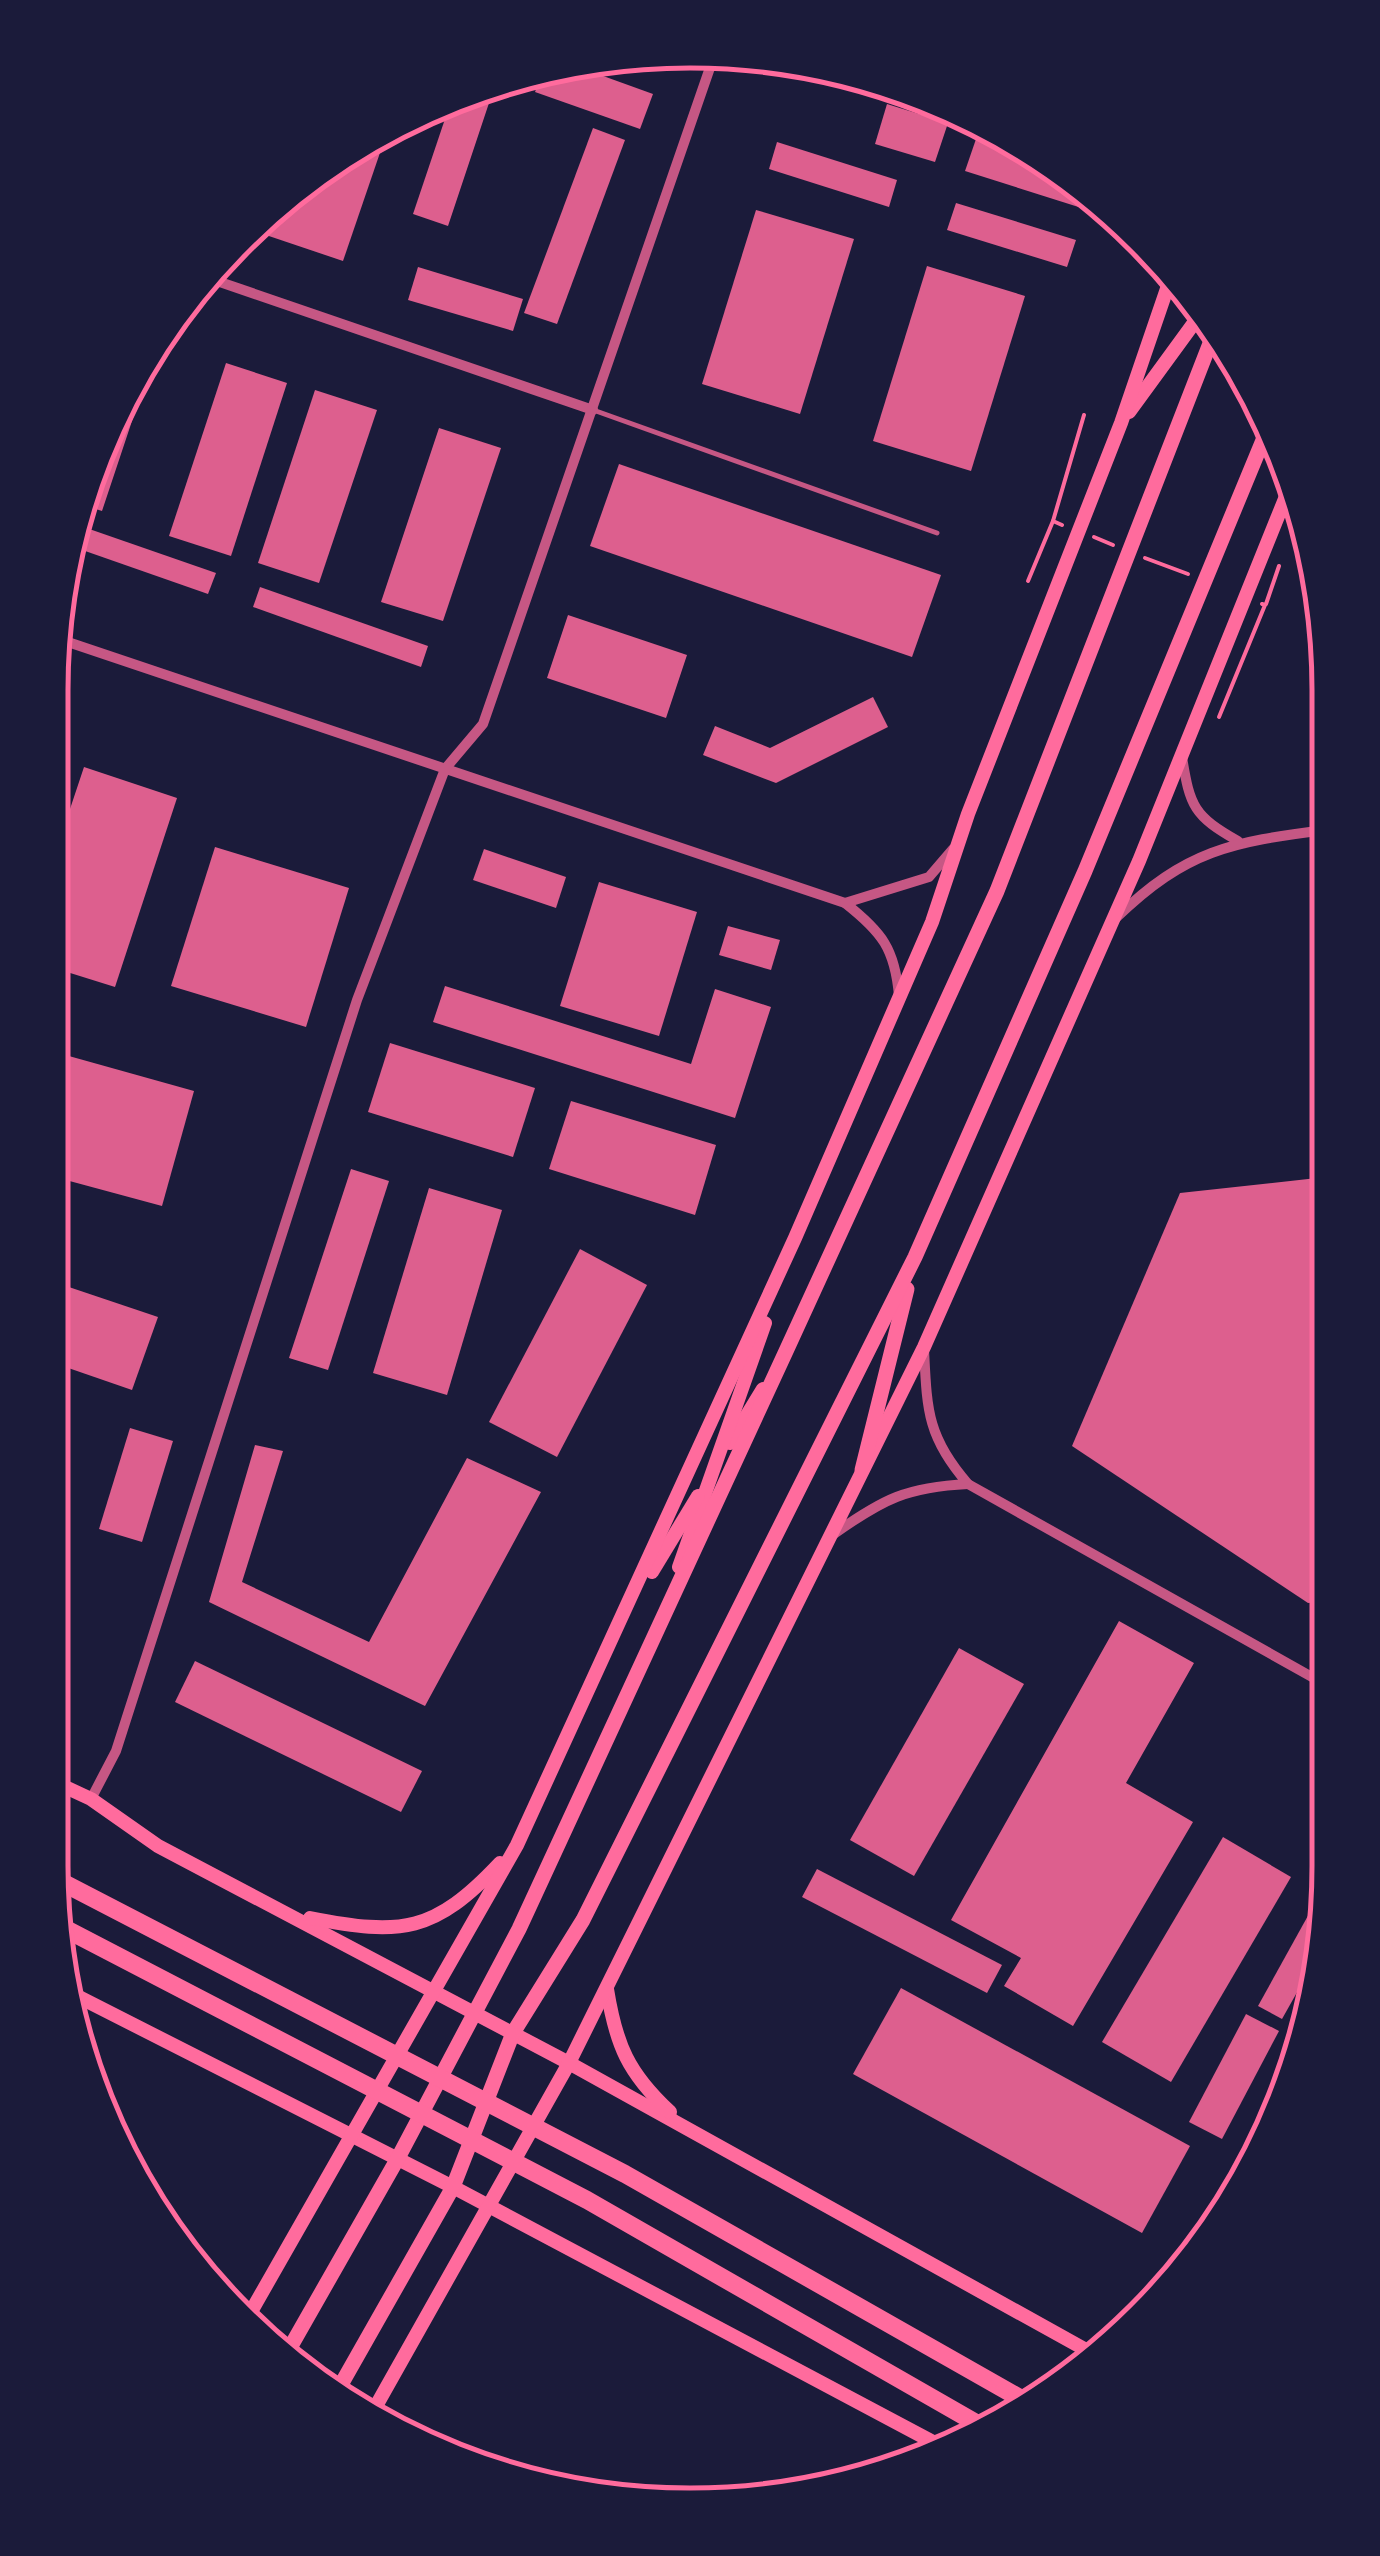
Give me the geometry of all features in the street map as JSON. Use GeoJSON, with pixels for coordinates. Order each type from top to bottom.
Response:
{"type":"FeatureCollection","features":[{"type":"Feature","properties":{"kind":"highway"},"geometry":{"type":"LineString","coordinates":[[68,1886],[625,2174],[1016,2396]]}},
{"type":"Feature","properties":{"kind":"highway"},"geometry":{"type":"LineString","coordinates":[[71,1932],[588,2200],[972,2420]]}},
{"type":"Feature","properties":{"kind":"main road"},"geometry":{"type":"LineString","coordinates":[[253,2309],[517,1844],[795,1238],[932,922],[958,843],[1120,423],[1166,290]]}},
{"type":"Feature","properties":{"kind":"main road"},"geometry":{"type":"LineString","coordinates":[[1120,423],[1193,324]]}},
{"type":"Feature","properties":{"kind":"main road"},"geometry":{"type":"LineString","coordinates":[[291,2344],[398,2158],[519,1929],[787,1349],[996,891],[1209,346]]}},
{"type":"Feature","properties":{"kind":"main road"},"geometry":{"type":"LineString","coordinates":[[342,2383],[453,2186],[513,2033],[583,1920],[915,1257],[1085,871],[1261,444]]}},
{"type":"Feature","properties":{"kind":"main road"},"geometry":{"type":"LineString","coordinates":[[377,2404],[569,2063],[924,1347],[1112,922],[1283,503]]}},
{"type":"Feature","properties":{"kind":"main road"},"geometry":{"type":"LineString","coordinates":[[659,1626],[795,1238]]}},
{"type":"Feature","properties":{"kind":"main road"},"geometry":{"type":"LineString","coordinates":[[862,1470],[915,1257]]}},
{"type":"Feature","properties":{"kind":"main road"},"geometry":{"type":"LineString","coordinates":[[605,1650],[787,1349]]}},
{"type":"Feature","properties":{"kind":"main road"},"geometry":{"type":"LineString","coordinates":[[68,1789],[90,1799],[158,1846],[296,1915],[686,2126],[1083,2348]]}},
{"type":"Feature","properties":{"kind":"main road"},"geometry":{"type":"LineString","coordinates":[[296,1915],[362,1928],[416,1926],[462,1903],[517,1844]]}},
{"type":"Feature","properties":{"kind":"main road"},"geometry":{"type":"LineString","coordinates":[[606,1988],[615,2038],[641,2085],[686,2126]]}},
{"type":"Feature","properties":{"kind":"main road"},"geometry":{"type":"LineString","coordinates":[[82,1998],[453,2186],[930,2440]]}},
{"type":"Feature","properties":{"kind":"street"},"geometry":{"type":"LineString","coordinates":[[90,1799],[116,1750],[357,1000],[445,769],[483,724],[710,68]]}},
{"type":"Feature","properties":{"kind":"street"},"geometry":{"type":"LineString","coordinates":[[220,282],[593,410]]}},
{"type":"Feature","properties":{"kind":"street"},"geometry":{"type":"LineString","coordinates":[[70,643],[845,903],[874,926],[896,961],[899,1000]]}},
{"type":"Feature","properties":{"kind":"street"},"geometry":{"type":"LineString","coordinates":[[1182,756],[1187,793],[1200,819],[1238,841]]}},
{"type":"Feature","properties":{"kind":"street"},"geometry":{"type":"LineString","coordinates":[[1112,922],[1180,865],[1238,841],[1312,832]]}},
{"type":"Feature","properties":{"kind":"street"},"geometry":{"type":"LineString","coordinates":[[845,903],[929,877],[958,843]]}},
{"type":"Feature","properties":{"kind":"street"},"geometry":{"type":"LineString","coordinates":[[924,1347],[926,1403],[939,1451],[968,1484],[1312,1677]]}},
{"type":"Feature","properties":{"kind":"street"},"geometry":{"type":"LineString","coordinates":[[834,1534],[882,1499],[925,1486],[968,1484]]}},
{"type":"Feature","properties":{"kind":"lane"},"geometry":{"type":"LineString","coordinates":[[593,410],[937,534]]}},
{"type":"Feature","properties":{"kind":"path"},"geometry":{"type":"LineString","coordinates":[[1028,582],[1053,521],[1084,414]]}},
{"type":"Feature","properties":{"kind":"path"},"geometry":{"type":"LineString","coordinates":[[1053,521],[1071,528]]}},
{"type":"Feature","properties":{"kind":"path"},"geometry":{"type":"LineString","coordinates":[[1088,535],[1124,549]]}},
{"type":"Feature","properties":{"kind":"path"},"geometry":{"type":"LineString","coordinates":[[1219,718],[1284,552]]}},
{"type":"Feature","properties":{"kind":"path"},"geometry":{"type":"LineString","coordinates":[[1142,556],[1194,577]]}},
{"type":"Feature","properties":{"kind":"path"},"geometry":{"type":"LineString","coordinates":[[1248,598],[1265,605]]}},
{"type":"Feature","properties":{"kind":"building"},"geometry":{"type":"Polygon","coordinates":[[[599,74],[653,94],[640,129],[535,92],[537,87],[599,74]]]}},
{"type":"Feature","properties":{"kind":"building"},"geometry":{"type":"Polygon","coordinates":[[[490,101],[448,226],[413,214],[445,118],[490,101]]]}},
{"type":"Feature","properties":{"kind":"building"},"geometry":{"type":"Polygon","coordinates":[[[887,104],[948,124],[935,162],[875,144],[887,104]]]}},
{"type":"Feature","properties":{"kind":"building"},"geometry":{"type":"Polygon","coordinates":[[[593,128],[625,140],[557,324],[524,313],[593,128]]]}},
{"type":"Feature","properties":{"kind":"building"},"geometry":{"type":"Polygon","coordinates":[[[976,139],[1036,172],[1084,209],[965,171],[976,139]]]}},
{"type":"Feature","properties":{"kind":"building"},"geometry":{"type":"Polygon","coordinates":[[[777,142],[897,180],[889,207],[769,169],[777,142]]]}},
{"type":"Feature","properties":{"kind":"building"},"geometry":{"type":"Polygon","coordinates":[[[381,150],[343,261],[266,235],[311,196],[381,150]]]}},
{"type":"Feature","properties":{"kind":"building"},"geometry":{"type":"Polygon","coordinates":[[[956,203],[1076,240],[1067,267],[947,230],[956,203]]]}},
{"type":"Feature","properties":{"kind":"building"},"geometry":{"type":"Polygon","coordinates":[[[756,210],[854,239],[800,414],[702,384],[756,210]]]}},
{"type":"Feature","properties":{"kind":"building"},"geometry":{"type":"Polygon","coordinates":[[[927,266],[1025,296],[971,471],[873,441],[927,266]]]}},
{"type":"Feature","properties":{"kind":"building"},"geometry":{"type":"Polygon","coordinates":[[[418,267],[523,299],[513,331],[408,300],[418,267]]]}},
{"type":"Feature","properties":{"kind":"building"},"geometry":{"type":"Polygon","coordinates":[[[226,363],[287,383],[231,556],[169,536],[226,363]]]}},
{"type":"Feature","properties":{"kind":"building"},"geometry":{"type":"Polygon","coordinates":[[[315,390],[377,410],[319,583],[258,563],[315,390]]]}},
{"type":"Feature","properties":{"kind":"building"},"geometry":{"type":"Polygon","coordinates":[[[137,405],[102,511],[95,509],[101,490],[137,405]]]}},
{"type":"Feature","properties":{"kind":"building"},"geometry":{"type":"Polygon","coordinates":[[[439,428],[501,448],[443,621],[381,602],[439,428]]]}},
{"type":"Feature","properties":{"kind":"building"},"geometry":{"type":"Polygon","coordinates":[[[619,464],[941,575],[912,657],[590,546],[619,464]]]}},
{"type":"Feature","properties":{"kind":"building"},"geometry":{"type":"Polygon","coordinates":[[[89,529],[216,573],[208,594],[84,550],[89,529]]]}},
{"type":"Feature","properties":{"kind":"building"},"geometry":{"type":"Polygon","coordinates":[[[260,587],[428,646],[421,667],[253,607],[260,587]]]}},
{"type":"Feature","properties":{"kind":"building"},"geometry":{"type":"Polygon","coordinates":[[[568,615],[687,655],[666,718],[547,678],[568,615]]]}},
{"type":"Feature","properties":{"kind":"building"},"geometry":{"type":"Polygon","coordinates":[[[873,697],[888,727],[776,783],[703,755],[715,726],[770,748],[873,697]]]}},
{"type":"Feature","properties":{"kind":"building"},"geometry":{"type":"Polygon","coordinates":[[[84,767],[177,798],[115,987],[68,972],[68,815],[84,767]]]}},
{"type":"Feature","properties":{"kind":"building"},"geometry":{"type":"Polygon","coordinates":[[[215,847],[349,888],[306,1027],[171,986],[215,847]]]}},
{"type":"Feature","properties":{"kind":"building"},"geometry":{"type":"Polygon","coordinates":[[[484,849],[566,877],[556,908],[473,880],[484,849]]]}},
{"type":"Feature","properties":{"kind":"building"},"geometry":{"type":"Polygon","coordinates":[[[599,882],[697,912],[659,1036],[560,1006],[599,882]]]}},
{"type":"Feature","properties":{"kind":"building"},"geometry":{"type":"Polygon","coordinates":[[[728,926],[780,940],[771,970],[719,955],[728,926]]]}},
{"type":"Feature","properties":{"kind":"building"},"geometry":{"type":"Polygon","coordinates":[[[445,986],[691,1064],[715,989],[771,1007],[735,1118],[433,1022],[445,986]]]}},
{"type":"Feature","properties":{"kind":"building"},"geometry":{"type":"Polygon","coordinates":[[[390,1043],[535,1088],[513,1157],[368,1112],[390,1043]]]}},
{"type":"Feature","properties":{"kind":"building"},"geometry":{"type":"Polygon","coordinates":[[[68,1056],[194,1091],[162,1206],[68,1181],[68,1056]]]}},
{"type":"Feature","properties":{"kind":"building"},"geometry":{"type":"Polygon","coordinates":[[[571,1101],[716,1145],[695,1215],[549,1169],[571,1101]]]}},
{"type":"Feature","properties":{"kind":"building"},"geometry":{"type":"Polygon","coordinates":[[[351,1169],[389,1181],[328,1370],[289,1358],[351,1169]]]}},
{"type":"Feature","properties":{"kind":"building"},"geometry":{"type":"Polygon","coordinates":[[[1312,1179],[1312,1603],[1072,1446],[1180,1193],[1312,1179]]]}},
{"type":"Feature","properties":{"kind":"building"},"geometry":{"type":"Polygon","coordinates":[[[429,1188],[502,1210],[447,1395],[373,1373],[429,1188]]]}},
{"type":"Feature","properties":{"kind":"building"},"geometry":{"type":"Polygon","coordinates":[[[580,1249],[647,1285],[557,1457],[489,1422],[580,1249]]]}},
{"type":"Feature","properties":{"kind":"building"},"geometry":{"type":"Polygon","coordinates":[[[68,1287],[158,1317],[132,1390],[68,1368],[68,1287]]]}},
{"type":"Feature","properties":{"kind":"building"},"geometry":{"type":"Polygon","coordinates":[[[130,1428],[173,1441],[142,1542],[99,1529],[130,1428]]]}},
{"type":"Feature","properties":{"kind":"building"},"geometry":{"type":"Polygon","coordinates":[[[255,1445],[283,1451],[242,1582],[369,1642],[467,1458],[541,1492],[425,1706],[209,1602],[255,1445]]]}},
{"type":"Feature","properties":{"kind":"building"},"geometry":{"type":"Polygon","coordinates":[[[1119,1621],[1194,1663],[1126,1783],[1193,1822],[1073,2026],[1004,1986],[1021,1958],[951,1920],[1119,1621]]]}},
{"type":"Feature","properties":{"kind":"building"},"geometry":{"type":"Polygon","coordinates":[[[959,1648],[1024,1684],[914,1876],[850,1840],[959,1648]]]}},
{"type":"Feature","properties":{"kind":"building"},"geometry":{"type":"Polygon","coordinates":[[[195,1661],[422,1771],[401,1812],[175,1702],[195,1661]]]}},
{"type":"Feature","properties":{"kind":"building"},"geometry":{"type":"Polygon","coordinates":[[[1223,1837],[1291,1877],[1171,2082],[1102,2042],[1223,1837]]]}},
{"type":"Feature","properties":{"kind":"building"},"geometry":{"type":"Polygon","coordinates":[[[817,1869],[1002,1965],[987,1993],[802,1897],[817,1869]]]}},
{"type":"Feature","properties":{"kind":"building"},"geometry":{"type":"Polygon","coordinates":[[[1311,1911],[1301,1985],[1282,2019],[1258,2006],[1311,1911]]]}},
{"type":"Feature","properties":{"kind":"building"},"geometry":{"type":"Polygon","coordinates":[[[901,1988],[1190,2146],[1142,2233],[853,2074],[901,1988]]]}},
{"type":"Feature","properties":{"kind":"building"},"geometry":{"type":"Polygon","coordinates":[[[1246,2014],[1279,2031],[1222,2139],[1189,2122],[1246,2014]]]}}]}
